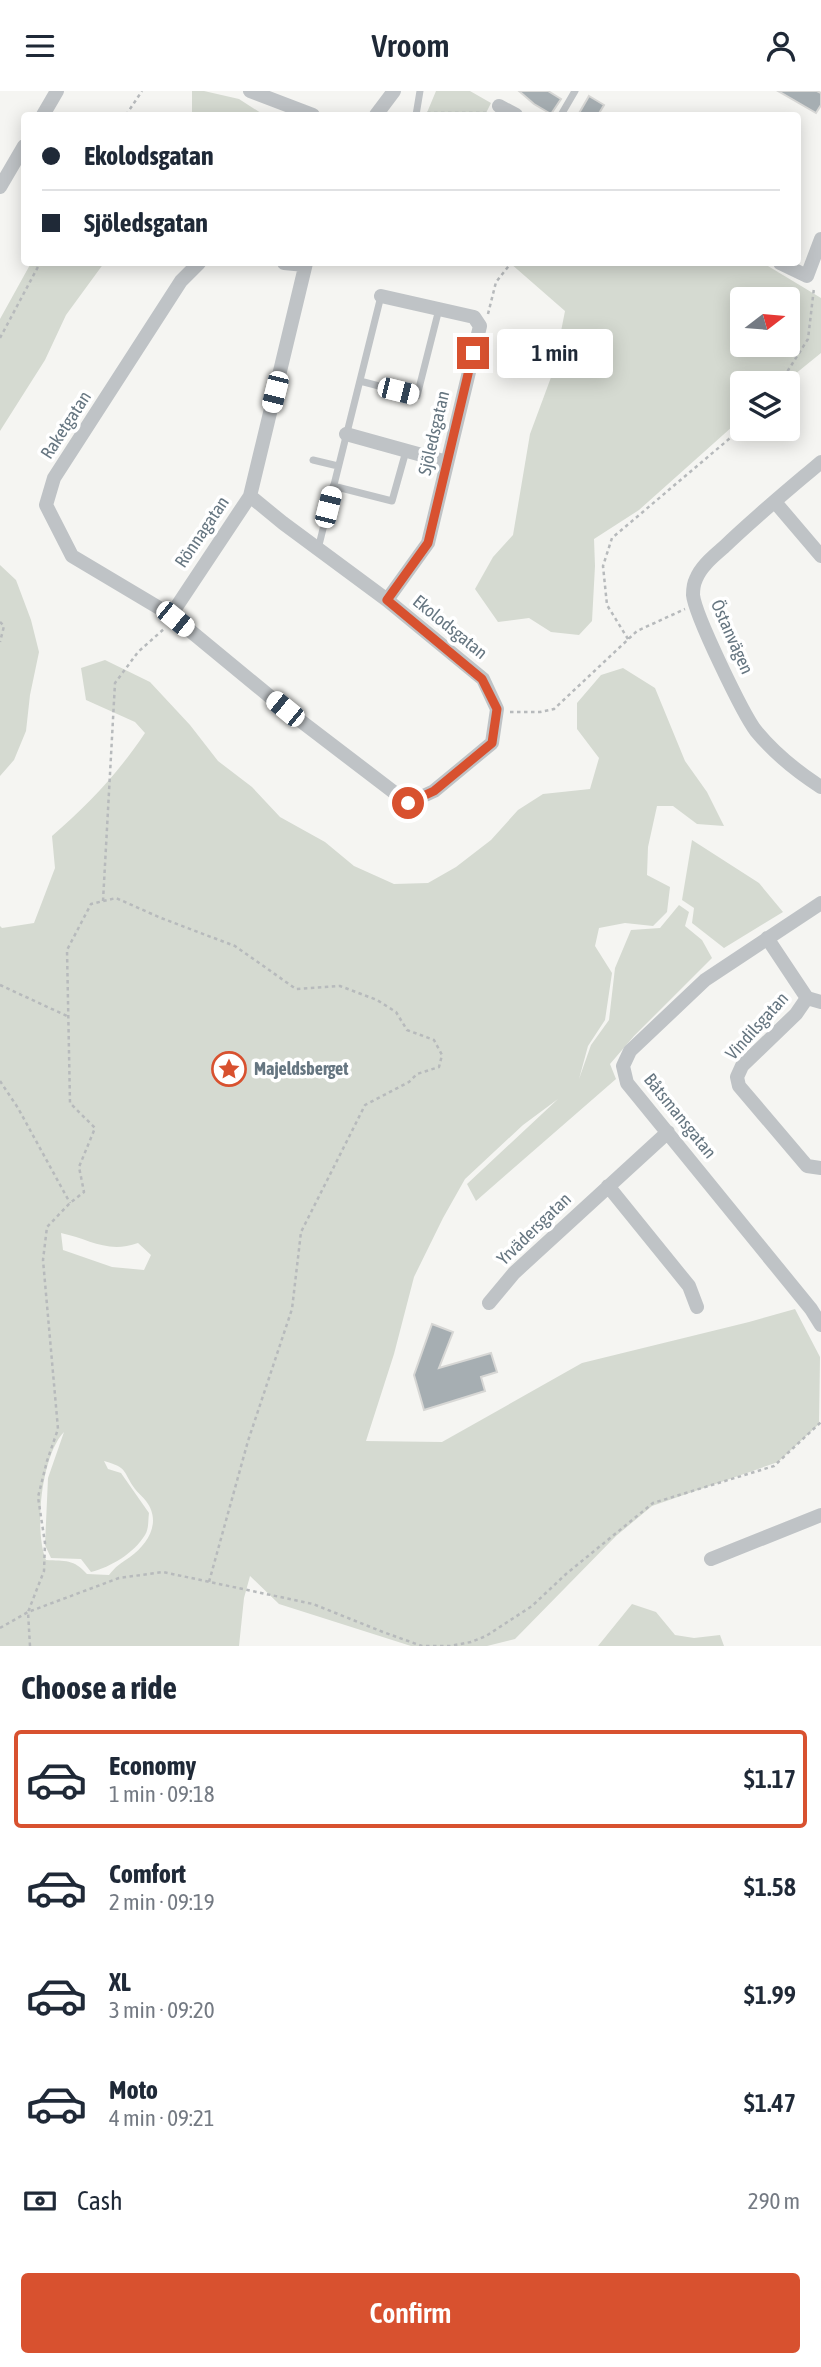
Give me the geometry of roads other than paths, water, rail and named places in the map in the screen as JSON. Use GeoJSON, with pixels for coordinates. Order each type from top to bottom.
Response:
{"type":"FeatureCollection","features":[{"type":"Feature","properties":{"kind":"street"},"geometry":{"type":"LineString","coordinates":[[45,112],[57,91]]}},
{"type":"Feature","properties":{"kind":"street"},"geometry":{"type":"LineString","coordinates":[[250,91],[305,112]]}},
{"type":"Feature","properties":{"kind":"street"},"geometry":{"type":"LineString","coordinates":[[378,112],[394,91]]}},
{"type":"Feature","properties":{"kind":"street"},"geometry":{"type":"LineString","coordinates":[[497,110],[505,112]]}},
{"type":"Feature","properties":{"kind":"street"},"geometry":{"type":"LineString","coordinates":[[0,187],[21,151]]}},
{"type":"Feature","properties":{"kind":"street"},"geometry":{"type":"LineString","coordinates":[[786,266],[807,276],[821,239]]}},
{"type":"Feature","properties":{"kind":"street","name":"Raketgatan"},"geometry":{"type":"LineString","coordinates":[[173,617],[72,556],[46,505],[54,478],[181,281],[196,266]]}},
{"type":"Feature","properties":{"kind":"street","name":"Rönnagatan"},"geometry":{"type":"LineString","coordinates":[[173,617],[250,496],[305,266]]}},
{"type":"Feature","properties":{"kind":"street"},"geometry":{"type":"LineString","coordinates":[[382,296],[439,308]]}},
{"type":"Feature","properties":{"kind":"street","name":"Sjöledsgatan"},"geometry":{"type":"LineString","coordinates":[[387,600],[428,543],[480,326],[474,317],[439,308]]}},
{"type":"Feature","properties":{"kind":"street"},"geometry":{"type":"LineString","coordinates":[[346,434],[447,461]]}},
{"type":"Feature","properties":{"kind":"street","name":"Östanvägen"},"geometry":{"type":"LineString","coordinates":[[821,462],[707,563],[695,580],[693,594],[722,665],[754,729],[796,772],[821,787]]}},
{"type":"Feature","properties":{"kind":"street","name":"Ekolodsgatan"},"geometry":{"type":"LineString","coordinates":[[173,617],[285,709],[408,803],[434,791],[492,743],[497,712],[482,679],[387,600],[250,496]]}},
{"type":"Feature","properties":{"kind":"street"},"geometry":{"type":"LineString","coordinates":[[775,502],[821,556]]}},
{"type":"Feature","properties":{"kind":"street","name":"Båtsmansgatan"},"geometry":{"type":"LineString","coordinates":[[821,903],[705,980],[630,1051],[623,1066],[627,1083],[811,1309],[821,1325]]}},
{"type":"Feature","properties":{"kind":"street","name":"Vindilsgatan"},"geometry":{"type":"LineString","coordinates":[[767,938],[814,1000],[742,1066],[737,1077],[739,1086],[807,1166],[821,1168]]}},
{"type":"Feature","properties":{"kind":"street","name":"Yrvädersgatan"},"geometry":{"type":"LineString","coordinates":[[489,1303],[514,1273],[668,1132]]}},
{"type":"Feature","properties":{"kind":"street"},"geometry":{"type":"LineString","coordinates":[[608,1186],[689,1286],[697,1307]]}},
{"type":"Feature","properties":{"kind":"street"},"geometry":{"type":"LineString","coordinates":[[711,1559],[821,1515]]}},
{"type":"Feature","properties":{"kind":"lane"},"geometry":{"type":"LineString","coordinates":[[416,112],[420,91]]}},
{"type":"Feature","properties":{"kind":"lane"},"geometry":{"type":"LineString","coordinates":[[563,112],[575,91]]}},
{"type":"Feature","properties":{"kind":"lane"},"geometry":{"type":"LineString","coordinates":[[318,549],[382,296]]}},
{"type":"Feature","properties":{"kind":"lane"},"geometry":{"type":"LineString","coordinates":[[360,381],[416,396],[439,308]]}},
{"type":"Feature","properties":{"kind":"lane"},"geometry":{"type":"LineString","coordinates":[[333,486],[392,501],[406,450]]}},
{"type":"Feature","properties":{"kind":"lane"},"geometry":{"type":"LineString","coordinates":[[313,460],[338,467]]}},
{"type":"Feature","properties":{"kind":"place","name":"Majeldsberget"},"geometry":{"type":"Point","coordinates":[229,1069]}}]}
